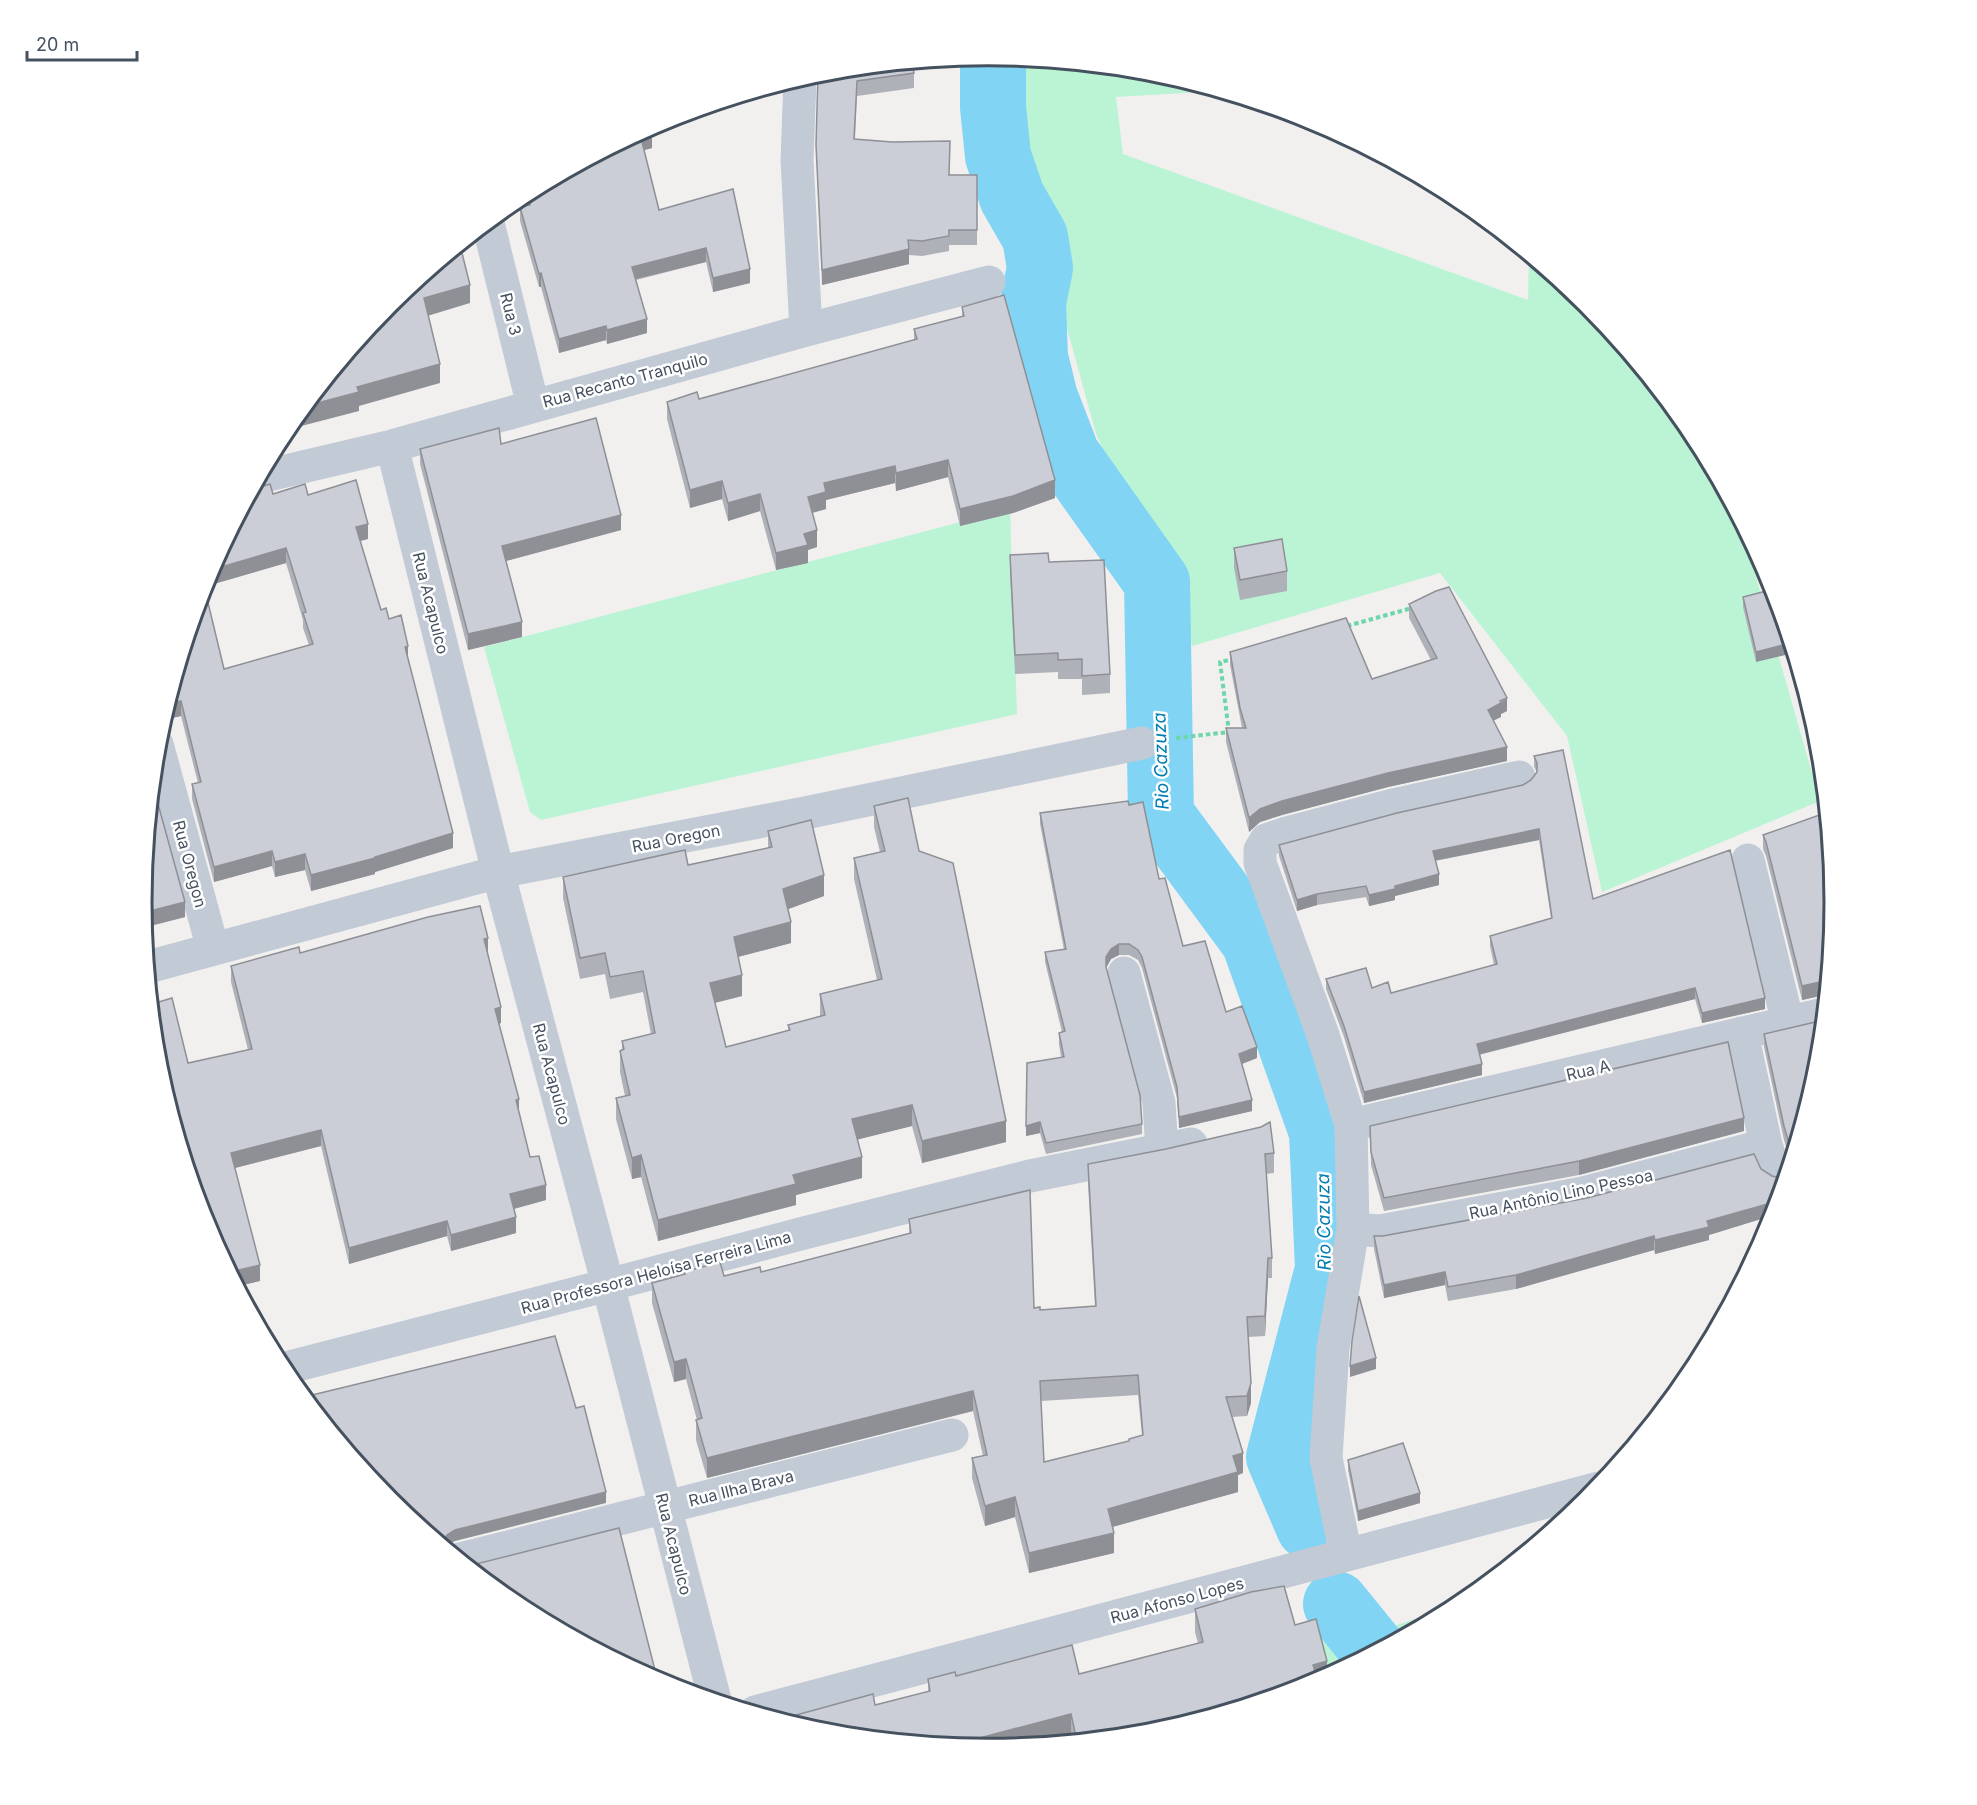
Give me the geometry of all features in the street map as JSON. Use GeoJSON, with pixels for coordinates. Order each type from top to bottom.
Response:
{"type":"FeatureCollection","features":[{"type":"Feature","properties":{"kind":"street"},"geometry":{"type":"LineString","coordinates":[[800,88],[797,160],[806,330]]}},
{"type":"Feature","properties":{"kind":"street","name":"Rua 3"},"geometry":{"type":"LineString","coordinates":[[490,231],[533,406]]}},
{"type":"Feature","properties":{"kind":"street","name":"Rua Recanto Tranquilo"},"geometry":{"type":"LineString","coordinates":[[270,475],[392,446],[806,330],[989,282]]}},
{"type":"Feature","properties":{"kind":"street","name":"Rua Acapulco"},"geometry":{"type":"LineString","coordinates":[[392,446],[498,872],[713,1692]]}},
{"type":"Feature","properties":{"kind":"street","name":"Rua Oregon"},"geometry":{"type":"LineString","coordinates":[[155,965],[498,872],[810,812],[1142,742]]}},
{"type":"Feature","properties":{"kind":"street","name":"Rua Oregon"},"geometry":{"type":"LineString","coordinates":[[163,767],[213,949]]}},
{"type":"Feature","properties":{"kind":"street"},"geometry":{"type":"LineString","coordinates":[[1346,1555],[1326,1458],[1333,1349],[1353,1229],[1351,1125],[1323,1035],[1260,863],[1260,850],[1266,840],[1287,833],[1393,805],[1519,777]]}},
{"type":"Feature","properties":{"kind":"street"},"geometry":{"type":"LineString","coordinates":[[1748,860],[1788,1023]]}},
{"type":"Feature","properties":{"kind":"street"},"geometry":{"type":"LineString","coordinates":[[1125,973],[1159,1103],[1162,1151]]}},
{"type":"Feature","properties":{"kind":"street","name":"Rua A"},"geometry":{"type":"LineString","coordinates":[[1351,1125],[1817,1016]]}},
{"type":"Feature","properties":{"kind":"street"},"geometry":{"type":"LineString","coordinates":[[1742,1033],[1766,1145],[1773,1166],[1780,1173]]}},
{"type":"Feature","properties":{"kind":"street","name":"Rua Professora Heloísa Ferreira Lima"},"geometry":{"type":"LineString","coordinates":[[293,1366],[1030,1176],[1215,1139]]}},
{"type":"Feature","properties":{"kind":"street","name":"Rua Antônio Lino Pessoa"},"geometry":{"type":"LineString","coordinates":[[1353,1229],[1380,1231],[1583,1193],[1766,1145]]}},
{"type":"Feature","properties":{"kind":"street","name":"Rua Ilha Brava"},"geometry":{"type":"LineString","coordinates":[[468,1557],[952,1435]]}},
{"type":"Feature","properties":{"kind":"street","name":"Rua Afonso Lopes"},"geometry":{"type":"LineString","coordinates":[[767,1709],[1581,1493]]}},
{"type":"Feature","properties":{"kind":"path"},"geometry":{"type":"LineString","coordinates":[[1341,628],[1418,606]]}},
{"type":"Feature","properties":{"kind":"path"},"geometry":{"type":"LineString","coordinates":[[1186,737],[1229,732],[1220,662],[1242,656]]}},
{"type":"Feature","properties":{"kind":"green space"},"geometry":{"type":"Polygon","coordinates":[[[1018,67],[1098,73],[1152,82],[1194,92],[1116,97],[1123,154],[1528,300],[1529,265],[1580,311],[1617,351],[1652,393],[1713,484],[1751,560],[1819,802],[1602,892],[1567,736],[1440,573],[1192,646],[1181,579],[1123,496],[1096,434],[1032,200],[1018,67]]]}},
{"type":"Feature","properties":{"kind":"green space"},"geometry":{"type":"Polygon","coordinates":[[[1010,509],[1017,714],[541,820],[530,812],[484,647],[1010,509]]]}},
{"type":"Feature","properties":{"kind":"green space"},"geometry":{"type":"Polygon","coordinates":[[[1365,1598],[1381,1630],[1419,1619],[1358,1653],[1325,1668],[1310,1614],[1365,1598]]]}},
{"type":"Feature","properties":{"kind":"building"},"geometry":{"type":"Polygon","coordinates":[[[913,70],[914,73],[857,81],[854,139],[892,142],[950,141],[949,175],[977,175],[977,230],[949,230],[949,236],[922,241],[908,240],[909,249],[822,270],[816,145],[818,84],[879,73],[913,70]]]}},
{"type":"Feature","properties":{"kind":"building"},"geometry":{"type":"Polygon","coordinates":[[[642,142],[659,210],[733,189],[750,269],[713,278],[706,248],[632,267],[647,319],[607,330],[606,326],[559,339],[521,209],[570,178],[642,142]]]}},
{"type":"Feature","properties":{"kind":"building"},"geometry":{"type":"Polygon","coordinates":[[[462,253],[470,285],[424,298],[440,364],[357,387],[359,392],[318,403],[360,351],[397,311],[462,253]]]}},
{"type":"Feature","properties":{"kind":"building"},"geometry":{"type":"Polygon","coordinates":[[[1004,295],[1055,480],[1013,496],[960,509],[948,460],[896,473],[895,466],[824,483],[826,492],[808,497],[817,530],[804,534],[808,545],[776,553],[760,494],[728,503],[722,481],[690,490],[667,402],[697,392],[699,399],[917,339],[914,329],[964,316],[962,307],[1004,295]]]}},
{"type":"Feature","properties":{"kind":"building"},"geometry":{"type":"Polygon","coordinates":[[[596,418],[621,515],[502,546],[522,622],[468,634],[420,449],[499,428],[501,444],[596,418]]]}},
{"type":"Feature","properties":{"kind":"building"},"geometry":{"type":"Polygon","coordinates":[[[356,480],[368,524],[356,527],[381,610],[386,608],[389,619],[401,615],[408,646],[405,647],[453,833],[375,858],[311,875],[305,854],[275,862],[272,851],[214,867],[192,784],[201,782],[181,701],[177,702],[181,686],[208,603],[224,669],[313,644],[303,613],[306,612],[286,548],[223,566],[263,486],[270,484],[273,494],[305,484],[308,495],[356,480]]]}},
{"type":"Feature","properties":{"kind":"building"},"geometry":{"type":"Polygon","coordinates":[[[1282,539],[1287,571],[1240,580],[1234,548],[1282,539]]]}},
{"type":"Feature","properties":{"kind":"building"},"geometry":{"type":"Polygon","coordinates":[[[1048,553],[1049,562],[1104,560],[1110,674],[1082,676],[1082,659],[1058,660],[1058,653],[1015,655],[1010,555],[1048,553]]]}},
{"type":"Feature","properties":{"kind":"building"},"geometry":{"type":"Polygon","coordinates":[[[1449,587],[1507,698],[1488,710],[1507,747],[1388,773],[1282,801],[1260,809],[1249,818],[1226,728],[1246,728],[1230,652],[1346,618],[1372,679],[1437,658],[1409,604],[1449,587]]]}},
{"type":"Feature","properties":{"kind":"building"},"geometry":{"type":"Polygon","coordinates":[[[1765,591],[1784,645],[1756,652],[1743,597],[1765,591]]]}},
{"type":"Feature","properties":{"kind":"building"},"geometry":{"type":"Polygon","coordinates":[[[1563,750],[1593,899],[1730,850],[1765,998],[1702,1013],[1695,988],[1477,1044],[1482,1064],[1364,1092],[1344,1026],[1326,979],[1366,968],[1372,988],[1388,982],[1391,993],[1497,964],[1490,936],[1552,918],[1539,829],[1433,851],[1439,874],[1395,886],[1395,889],[1369,895],[1366,886],[1317,894],[1297,900],[1279,845],[1397,813],[1523,785],[1537,772],[1534,756],[1563,750]]]}},
{"type":"Feature","properties":{"kind":"building"},"geometry":{"type":"Polygon","coordinates":[[[908,798],[919,851],[953,863],[1006,1121],[922,1141],[912,1105],[852,1119],[862,1157],[793,1175],[796,1184],[658,1220],[641,1155],[632,1158],[616,1098],[630,1095],[620,1051],[624,1049],[622,1041],[655,1033],[643,971],[610,977],[605,953],[580,958],[563,877],[685,850],[688,865],[772,847],[768,831],[811,820],[824,875],[783,889],[791,922],[734,937],[742,975],[710,983],[726,1047],[790,1030],[788,1025],[825,1015],[820,994],[882,979],[854,858],[885,851],[874,806],[908,798]]]}},
{"type":"Feature","properties":{"kind":"building"},"geometry":{"type":"Polygon","coordinates":[[[1128,801],[1129,805],[1143,802],[1159,879],[1165,878],[1183,946],[1205,941],[1226,1012],[1242,1006],[1257,1047],[1239,1054],[1252,1100],[1179,1117],[1177,1087],[1142,957],[1138,950],[1129,944],[1119,944],[1111,949],[1106,957],[1106,967],[1140,1095],[1142,1124],[1046,1143],[1040,1122],[1026,1126],[1027,1063],[1064,1057],[1059,1033],[1065,1031],[1045,952],[1066,949],[1040,813],[1128,801]]]}},
{"type":"Feature","properties":{"kind":"building"},"geometry":{"type":"Polygon","coordinates":[[[158,804],[185,902],[152,910],[158,804]]]}},
{"type":"Feature","properties":{"kind":"building"},"geometry":{"type":"Polygon","coordinates":[[[1820,815],[1825,902],[1821,982],[1802,986],[1763,835],[1820,815]]]}},
{"type":"Feature","properties":{"kind":"building"},"geometry":{"type":"Polygon","coordinates":[[[480,906],[488,938],[484,939],[501,1007],[495,1009],[519,1099],[516,1100],[530,1157],[539,1156],[546,1185],[510,1194],[516,1217],[451,1235],[447,1221],[349,1248],[321,1130],[231,1153],[260,1265],[237,1270],[196,1171],[168,1066],[158,1002],[172,998],[188,1063],[252,1049],[231,966],[299,947],[300,953],[428,917],[480,906]]]}},
{"type":"Feature","properties":{"kind":"building"},"geometry":{"type":"Polygon","coordinates":[[[1816,1022],[1809,1066],[1789,1143],[1784,1126],[1764,1034],[1816,1022]]]}},
{"type":"Feature","properties":{"kind":"building"},"geometry":{"type":"Polygon","coordinates":[[[1728,1042],[1744,1118],[1579,1161],[1384,1198],[1371,1152],[1370,1126],[1728,1042]]]}},
{"type":"Feature","properties":{"kind":"building"},"geometry":{"type":"Polygon","coordinates":[[[1270,1122],[1274,1153],[1265,1154],[1272,1258],[1268,1258],[1265,1316],[1247,1317],[1251,1383],[1247,1396],[1226,1397],[1243,1453],[1233,1456],[1238,1472],[1108,1509],[1114,1533],[1029,1553],[1015,1497],[985,1506],[972,1458],[987,1455],[973,1391],[707,1458],[696,1420],[702,1418],[686,1359],[674,1362],[652,1283],[720,1262],[724,1276],[760,1267],[761,1272],[911,1233],[909,1219],[1030,1190],[1034,1308],[1040,1307],[1040,1310],[1096,1306],[1088,1164],[1261,1127],[1270,1122]],[[1138,1375],[1040,1381],[1044,1462],[1129,1441],[1129,1439],[1143,1435],[1138,1375]]]}},
{"type":"Feature","properties":{"kind":"building"},"geometry":{"type":"Polygon","coordinates":[[[1754,1154],[1761,1169],[1779,1177],[1768,1204],[1707,1221],[1709,1227],[1655,1240],[1654,1236],[1516,1275],[1448,1287],[1445,1272],[1384,1285],[1374,1236],[1587,1198],[1754,1154]]]}},
{"type":"Feature","properties":{"kind":"building"},"geometry":{"type":"Polygon","coordinates":[[[1359,1296],[1376,1358],[1350,1366],[1352,1341],[1359,1296]]]}},
{"type":"Feature","properties":{"kind":"building"},"geometry":{"type":"Polygon","coordinates":[[[555,1336],[576,1408],[584,1406],[606,1492],[455,1530],[445,1538],[397,1494],[360,1454],[313,1395],[555,1336]]]}},
{"type":"Feature","properties":{"kind":"building"},"geometry":{"type":"Polygon","coordinates":[[[1403,1443],[1420,1493],[1358,1511],[1348,1460],[1403,1443]]]}},
{"type":"Feature","properties":{"kind":"building"},"geometry":{"type":"Polygon","coordinates":[[[619,1528],[655,1669],[570,1627],[476,1564],[619,1528]]]}},
{"type":"Feature","properties":{"kind":"building"},"geometry":{"type":"Polygon","coordinates":[[[1284,1586],[1295,1625],[1316,1619],[1327,1661],[1313,1665],[1315,1672],[1257,1695],[1205,1710],[1152,1723],[1075,1734],[1071,1714],[977,1739],[879,1732],[794,1716],[873,1694],[875,1705],[930,1691],[928,1679],[955,1672],[956,1676],[1072,1645],[1079,1674],[1203,1642],[1195,1609],[1251,1592],[1284,1586]]]}},
{"type":"Feature","properties":{"kind":"waterway","name":"Rio Cazuza"},"geometry":{"type":"LineString","coordinates":[[993,66],[993,107],[998,156],[1012,197],[1035,237],[1040,268],[1033,302],[1035,357],[1045,398],[1067,455],[1157,582],[1161,815],[1254,941],[1322,1132],[1328,1269],[1279,1457],[1309,1527]]}},
{"type":"Feature","properties":{"kind":"waterway","name":"Rio Cazuza"},"geometry":{"type":"LineString","coordinates":[[1336,1604],[1370,1646]]}}]}
